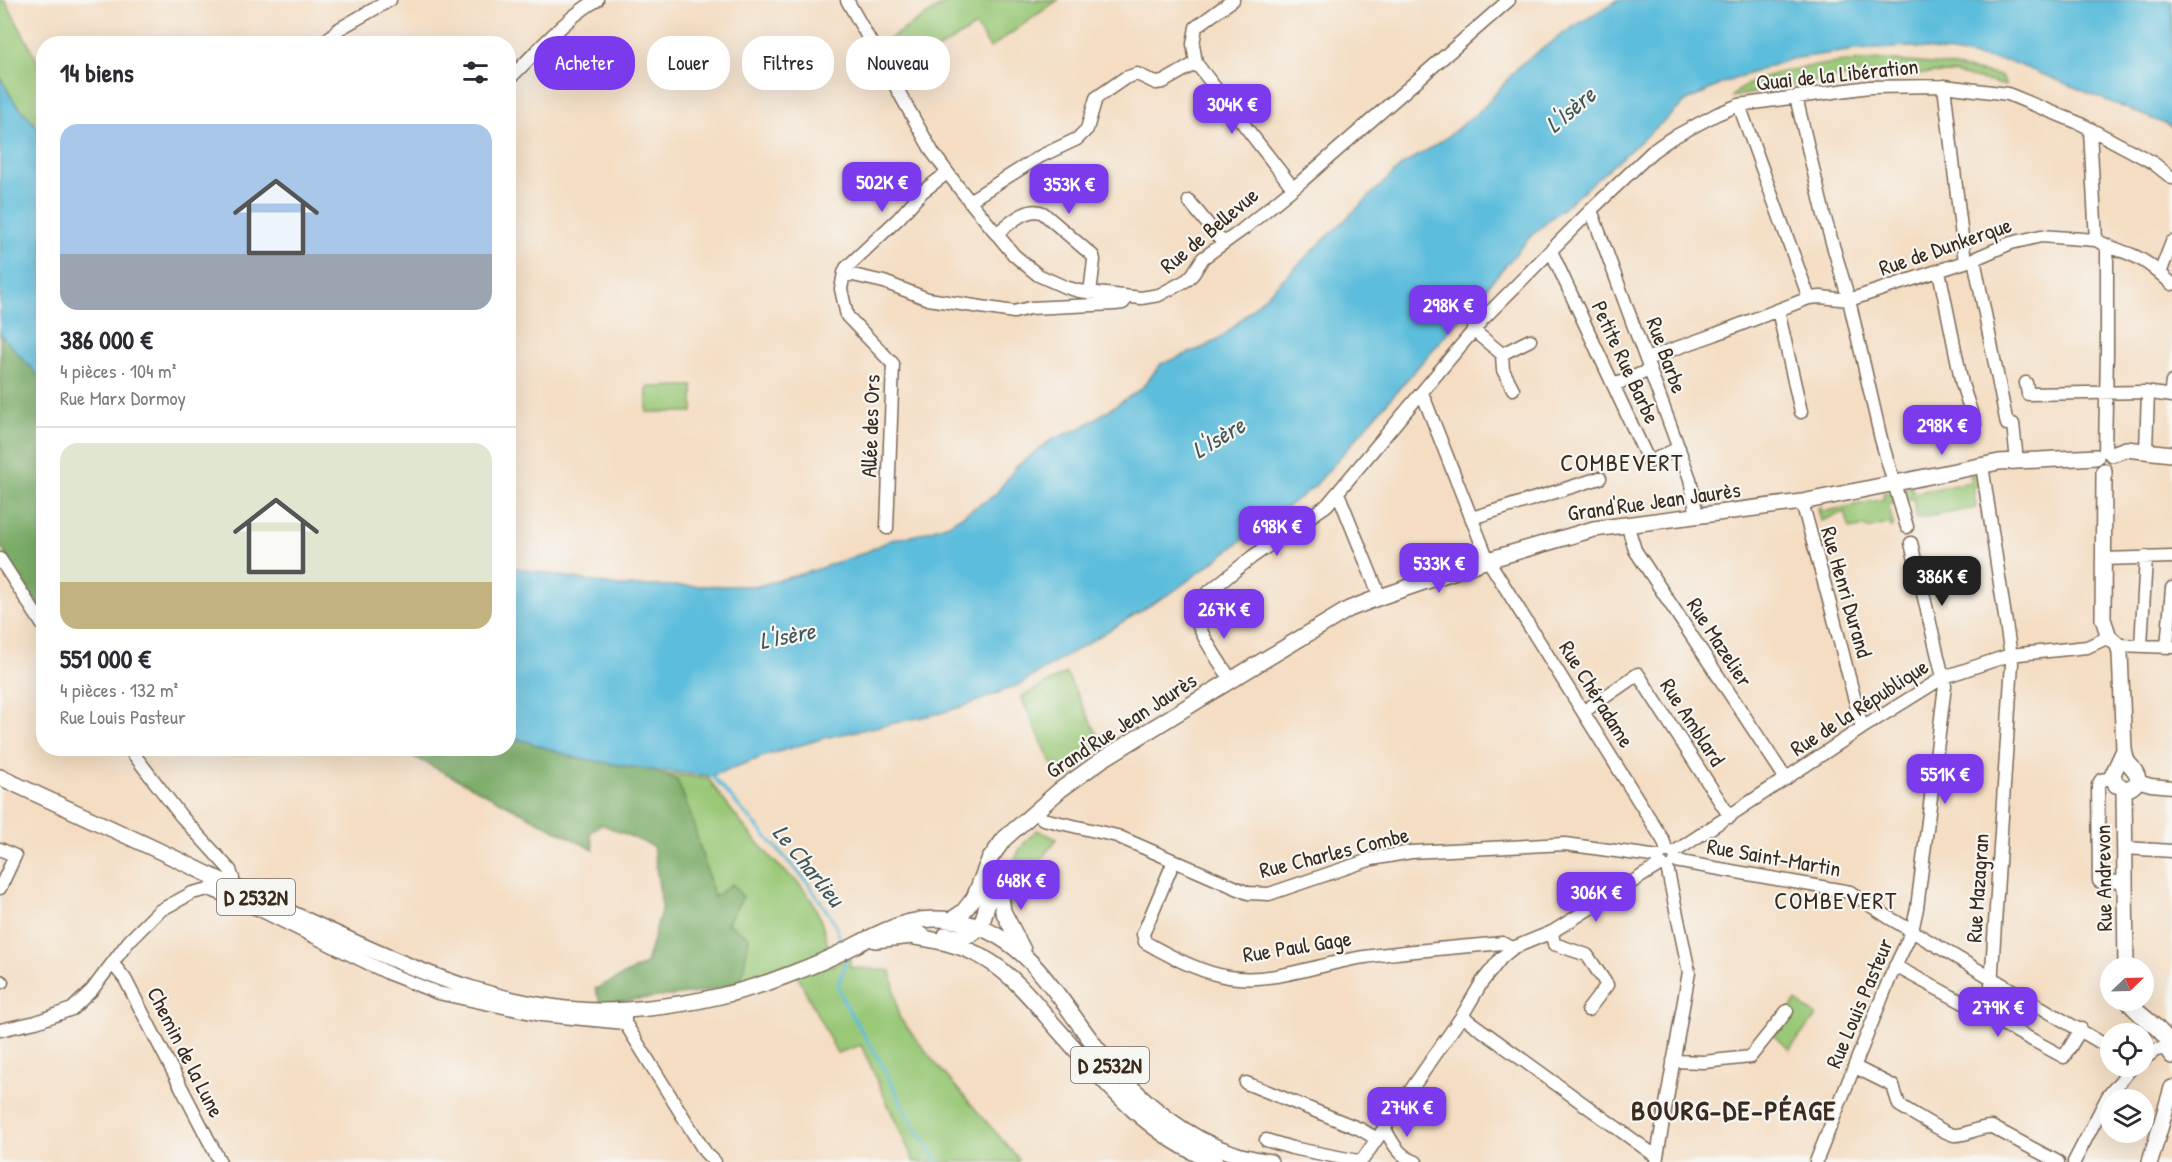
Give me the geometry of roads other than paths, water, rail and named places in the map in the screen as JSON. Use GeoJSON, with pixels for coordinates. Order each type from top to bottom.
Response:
{"type":"FeatureCollection","features":[{"type":"Feature","properties":{"kind":"main road","name":"Grand'Rue Jean Jaurès"},"geometry":{"type":"LineString","coordinates":[[1030,816],[1060,790],[1103,759],[1349,609],[1488,560],[1562,537],[1627,524],[1802,502],[1894,482],[1908,484],[1932,480],[1974,471],[1983,465],[2104,454],[2126,449],[2172,454]]}},
{"type":"Feature","properties":{"kind":"main road","name":"Rue Andrevon"},"geometry":{"type":"LineString","coordinates":[[2104,454],[2115,457],[2115,465],[2109,471],[2104,471],[2103,619],[2120,653],[2126,848],[2126,957]]}},
{"type":"Feature","properties":{"kind":"main road","name":"D 2532N"},"geometry":{"type":"LineString","coordinates":[[0,777],[390,959],[447,981],[545,1005],[625,1017],[724,995],[786,976],[902,922],[951,920],[980,927],[1003,938],[1029,960],[1105,1058],[1138,1095],[1160,1114],[1209,1144],[1236,1155],[1270,1162]]}},
{"type":"Feature","properties":{"kind":"main road"},"geometry":{"type":"LineString","coordinates":[[980,927],[984,921],[989,887],[1003,851],[1030,816]]}},
{"type":"Feature","properties":{"kind":"main road"},"geometry":{"type":"LineString","coordinates":[[951,920],[974,898],[989,860],[1004,838],[1030,816]]}},
{"type":"Feature","properties":{"kind":"main road"},"geometry":{"type":"LineString","coordinates":[[996,867],[1003,912],[1029,960]]}},
{"type":"Feature","properties":{"kind":"main road","name":"D 2532N"},"geometry":{"type":"LineString","coordinates":[[915,937],[933,932],[963,937],[980,927]]}},
{"type":"Feature","properties":{"kind":"main road","name":"D 2532N"},"geometry":{"type":"LineString","coordinates":[[853,946],[889,937],[915,937],[940,940],[980,955],[1001,969],[1143,1119],[1171,1140],[1215,1162]]}},
{"type":"Feature","properties":{"kind":"main road"},"geometry":{"type":"LineString","coordinates":[[2137,1011],[2163,1032],[2170,1046]]}},
{"type":"Feature","properties":{"kind":"main road"},"geometry":{"type":"LineString","coordinates":[[2150,1162],[2172,1088]]}},
{"type":"Feature","properties":{"kind":"street"},"geometry":{"type":"LineString","coordinates":[[331,36],[339,29],[390,0]]}},
{"type":"Feature","properties":{"kind":"street"},"geometry":{"type":"LineString","coordinates":[[516,72],[558,31],[597,0]]}},
{"type":"Feature","properties":{"kind":"street","name":"Rue de Bellevue"},"geometry":{"type":"LineString","coordinates":[[847,0],[933,153],[969,201],[1026,267],[1065,287],[1090,293],[1141,298],[1159,295],[1179,285],[1193,274],[1203,258],[1242,230],[1293,188],[1509,0]]}},
{"type":"Feature","properties":{"kind":"street"},"geometry":{"type":"LineString","coordinates":[[1233,0],[1196,27],[1193,44],[1196,63],[1293,188]]}},
{"type":"Feature","properties":{"kind":"street"},"geometry":{"type":"LineString","coordinates":[[969,201],[1041,156],[1077,139],[1087,129],[1096,98],[1125,78],[1137,74],[1156,83],[1163,82],[1196,63]]}},
{"type":"Feature","properties":{"kind":"street"},"geometry":{"type":"LineString","coordinates":[[1944,86],[1970,261],[2001,389],[2007,424],[2013,424],[2018,461]]}},
{"type":"Feature","properties":{"kind":"street","name":"Quai de la Libération"},"geometry":{"type":"LineString","coordinates":[[1230,680],[1197,622],[1195,603],[1244,563],[1327,505],[1484,318],[1591,210],[1653,151],[1670,139],[1739,105],[1869,87],[1944,86],[2008,94],[2060,114],[2151,162],[2172,178]]}},
{"type":"Feature","properties":{"kind":"street"},"geometry":{"type":"LineString","coordinates":[[1796,97],[1824,215],[1849,300],[1881,440],[1907,527]]}},
{"type":"Feature","properties":{"kind":"street"},"geometry":{"type":"LineString","coordinates":[[1614,385],[1648,364],[1809,298],[1739,105]]}},
{"type":"Feature","properties":{"kind":"street"},"geometry":{"type":"LineString","coordinates":[[2090,130],[2101,244],[2106,393],[2104,454]]}},
{"type":"Feature","properties":{"kind":"street"},"geometry":{"type":"LineString","coordinates":[[947,173],[922,192],[899,218],[846,268],[844,273],[884,282],[928,299],[1014,312],[1030,308],[1123,303],[1128,297]]}},
{"type":"Feature","properties":{"kind":"street"},"geometry":{"type":"LineString","coordinates":[[1189,201],[1223,243]]}},
{"type":"Feature","properties":{"kind":"street","name":"Rue Barbe"},"geometry":{"type":"LineString","coordinates":[[1591,210],[1690,479],[1697,516]]}},
{"type":"Feature","properties":{"kind":"street"},"geometry":{"type":"LineString","coordinates":[[996,234],[1028,212],[1043,213],[1093,256],[1090,293]]}},
{"type":"Feature","properties":{"kind":"street","name":"Rue de Dunkerque"},"geometry":{"type":"LineString","coordinates":[[1809,298],[1849,300],[1970,261],[2011,243],[2041,236],[2101,244],[2134,255],[2172,284]]}},
{"type":"Feature","properties":{"kind":"street"},"geometry":{"type":"LineString","coordinates":[[2160,273],[2172,242]]}},
{"type":"Feature","properties":{"kind":"street","name":"Petite Rue Barbe"},"geometry":{"type":"LineString","coordinates":[[1551,251],[1649,462],[1679,448]]}},
{"type":"Feature","properties":{"kind":"street"},"geometry":{"type":"LineString","coordinates":[[1939,271],[1962,384],[1975,424]]}},
{"type":"Feature","properties":{"kind":"street","name":"Allée des Ors"},"geometry":{"type":"LineString","coordinates":[[844,273],[841,289],[847,316],[893,364],[887,528]]}},
{"type":"Feature","properties":{"kind":"street"},"geometry":{"type":"LineString","coordinates":[[1778,310],[1801,412]]}},
{"type":"Feature","properties":{"kind":"street"},"geometry":{"type":"LineString","coordinates":[[1474,331],[1502,354],[1503,370],[1513,389]]}},
{"type":"Feature","properties":{"kind":"street"},"geometry":{"type":"LineString","coordinates":[[1502,354],[1530,340]]}},
{"type":"Feature","properties":{"kind":"street"},"geometry":{"type":"LineString","coordinates":[[2025,383],[2028,394],[2148,393],[2171,396],[2172,382]]}},
{"type":"Feature","properties":{"kind":"street","name":"Rue Chéradame"},"geometry":{"type":"LineString","coordinates":[[1422,393],[1488,560],[1663,840],[1689,972],[1656,1160]]}},
{"type":"Feature","properties":{"kind":"street"},"geometry":{"type":"LineString","coordinates":[[2146,450],[2148,393]]}},
{"type":"Feature","properties":{"kind":"street","name":"Rue Mazagran"},"geometry":{"type":"LineString","coordinates":[[1983,465],[2010,655],[2011,696],[1989,1016]]}},
{"type":"Feature","properties":{"kind":"street"},"geometry":{"type":"LineString","coordinates":[[1472,518],[1600,478]]}},
{"type":"Feature","properties":{"kind":"street"},"geometry":{"type":"LineString","coordinates":[[1338,493],[1380,597]]}},
{"type":"Feature","properties":{"kind":"street","name":"Rue Henri Durand"},"geometry":{"type":"LineString","coordinates":[[1802,502],[1862,728]]}},
{"type":"Feature","properties":{"kind":"street","name":"Rue Mazelier"},"geometry":{"type":"LineString","coordinates":[[1627,524],[1635,550],[1786,779]]}},
{"type":"Feature","properties":{"kind":"street","name":"Rue Louis Pasteur"},"geometry":{"type":"LineString","coordinates":[[1816,1162],[1840,1097],[1855,1068],[1895,966],[1912,931],[1936,760],[1944,677],[1911,543]]}},
{"type":"Feature","properties":{"kind":"street"},"geometry":{"type":"LineString","coordinates":[[2141,646],[2146,557]]}},
{"type":"Feature","properties":{"kind":"street"},"geometry":{"type":"LineString","coordinates":[[2103,559],[2172,558]]}},
{"type":"Feature","properties":{"kind":"street"},"geometry":{"type":"LineString","coordinates":[[0,559],[36,615]]}},
{"type":"Feature","properties":{"kind":"street"},"geometry":{"type":"LineString","coordinates":[[2114,641],[2141,646],[2170,647],[2172,588]]}},
{"type":"Feature","properties":{"kind":"street","name":"Rue de la République"},"geometry":{"type":"LineString","coordinates":[[1513,948],[1552,932],[1730,818],[1862,728],[1944,677],[2010,655],[2114,641]]}},
{"type":"Feature","properties":{"kind":"street","name":"Rue Amblard"},"geometry":{"type":"LineString","coordinates":[[1583,712],[1638,675],[1730,818]]}},
{"type":"Feature","properties":{"kind":"street"},"geometry":{"type":"LineString","coordinates":[[135,756],[181,816],[230,870],[233,879],[231,886]]}},
{"type":"Feature","properties":{"kind":"street"},"geometry":{"type":"LineString","coordinates":[[2125,882],[2099,881],[2098,784],[2101,780],[2124,771],[2151,785],[2172,787]]}},
{"type":"Feature","properties":{"kind":"street","name":"Rue Charles Combe"},"geometry":{"type":"LineString","coordinates":[[1030,816],[1117,836],[1248,893],[1269,894],[1372,860],[1411,852],[1565,844],[1667,859]]}},
{"type":"Feature","properties":{"kind":"street"},"geometry":{"type":"LineString","coordinates":[[2126,848],[2172,851]]}},
{"type":"Feature","properties":{"kind":"street"},"geometry":{"type":"LineString","coordinates":[[0,849],[15,856],[0,888]]}},
{"type":"Feature","properties":{"kind":"street","name":"Rue Saint-Martin"},"geometry":{"type":"LineString","coordinates":[[1667,859],[1850,892],[2100,1041]]}},
{"type":"Feature","properties":{"kind":"street","name":"Rue Paul Gage"},"geometry":{"type":"LineString","coordinates":[[1174,861],[1143,934],[1145,942],[1174,959],[1227,977],[1271,976],[1344,960],[1389,954],[1502,943],[1513,948]]}},
{"type":"Feature","properties":{"kind":"street"},"geometry":{"type":"LineString","coordinates":[[0,1030],[36,1022],[72,1009],[92,990],[129,941],[159,912],[192,893],[209,889],[260,910],[390,974],[438,993],[541,1015],[625,1017],[705,1152],[715,1162]]}},
{"type":"Feature","properties":{"kind":"street"},"geometry":{"type":"LineString","coordinates":[[1552,932],[1554,944],[1587,955],[1607,985],[1588,1010]]}},
{"type":"Feature","properties":{"kind":"street"},"geometry":{"type":"LineString","coordinates":[[1266,1140],[1292,1148],[1358,1161],[1363,1159],[1462,1016],[1482,982],[1513,948]]}},
{"type":"Feature","properties":{"kind":"street","name":"Chemin de la Lune"},"geometry":{"type":"LineString","coordinates":[[113,964],[125,979],[220,1162]]}},
{"type":"Feature","properties":{"kind":"street"},"geometry":{"type":"LineString","coordinates":[[1895,966],[2064,1058],[2081,1029]]}},
{"type":"Feature","properties":{"kind":"street"},"geometry":{"type":"LineString","coordinates":[[1674,1061],[1704,1062],[1750,1057],[1787,1011]]}},
{"type":"Feature","properties":{"kind":"street"},"geometry":{"type":"LineString","coordinates":[[1462,1016],[1656,1160]]}},
{"type":"Feature","properties":{"kind":"street"},"geometry":{"type":"LineString","coordinates":[[2154,1052],[2170,1046]]}},
{"type":"Feature","properties":{"kind":"street"},"geometry":{"type":"LineString","coordinates":[[1855,1068],[1893,1086],[1899,1105],[1953,1135],[1982,1126],[1992,1127],[2058,1162]]}},
{"type":"Feature","properties":{"kind":"street"},"geometry":{"type":"LineString","coordinates":[[2074,1162],[2108,1096],[2124,1077]]}},
{"type":"Feature","properties":{"kind":"street"},"geometry":{"type":"LineString","coordinates":[[1246,1083],[1360,1129],[1377,1139]]}},
{"type":"Feature","properties":{"kind":"street"},"geometry":{"type":"LineString","coordinates":[[1385,1129],[1396,1149],[1406,1158],[1416,1162]]}},
{"type":"Feature","properties":{"kind":"water","name":"L'Isère"},"geometry":{"type":"Polygon","coordinates":[[[1618,0],[2172,0],[2172,127],[2012,62],[1912,47],[1855,50],[1790,59],[1723,83],[1687,101],[1531,236],[1315,486],[1174,591],[1020,684],[941,713],[824,738],[711,776],[652,770],[577,758],[516,738],[516,568],[619,586],[758,586],[812,571],[864,553],[891,540],[916,535],[949,524],[995,495],[1016,467],[1051,440],[1083,427],[1141,389],[1161,364],[1207,346],[1227,333],[1401,166],[1442,141],[1484,107],[1520,65],[1565,32],[1618,0]]]}},
{"type":"Feature","properties":{"kind":"water"},"geometry":{"type":"Polygon","coordinates":[[[0,77],[13,100],[36,126],[36,373],[0,334],[0,77]]]}},
{"type":"Feature","properties":{"kind":"waterway","name":"Le Charlieu"},"geometry":{"type":"LineString","coordinates":[[710,774],[807,882],[833,920],[843,946]]}},
{"type":"Feature","properties":{"kind":"waterway","name":"Le Charlieu"},"geometry":{"type":"LineString","coordinates":[[845,955],[845,966],[838,985],[844,1002],[880,1061],[906,1112],[938,1162]]}},
{"type":"Feature","properties":{"kind":"district","name":"COMBEVERT"},"geometry":{"type":"Point","coordinates":[1622,462]}},
{"type":"Feature","properties":{"kind":"district","name":"COMBEVERT"},"geometry":{"type":"Point","coordinates":[1836,900]}},
{"type":"Feature","properties":{"kind":"district","name":"BOURG-DE-PÉAGE"},"geometry":{"type":"Point","coordinates":[1734,1110]}}]}
